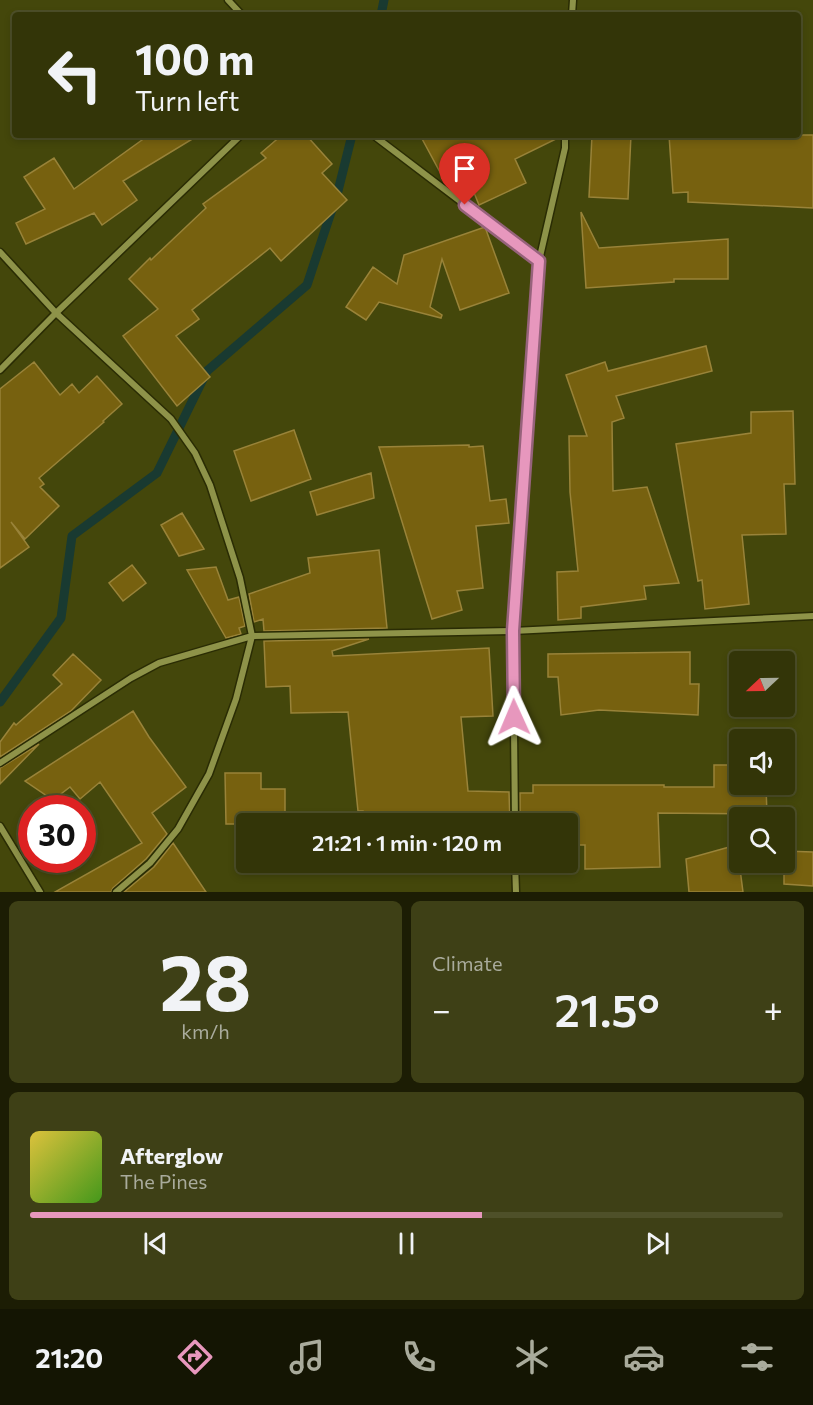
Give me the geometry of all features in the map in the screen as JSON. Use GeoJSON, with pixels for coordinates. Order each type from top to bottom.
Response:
{"type":"FeatureCollection","features":[{"type":"Feature","properties":{"kind":"street"},"geometry":{"type":"LineString","coordinates":[[228,0],[239,12]]}},
{"type":"Feature","properties":{"kind":"street"},"geometry":{"type":"LineString","coordinates":[[0,370],[238,138]]}},
{"type":"Feature","properties":{"kind":"street"},"geometry":{"type":"LineString","coordinates":[[377,138],[539,261]]}},
{"type":"Feature","properties":{"kind":"street"},"geometry":{"type":"LineString","coordinates":[[515,813],[513,631],[539,261],[566,138]]}},
{"type":"Feature","properties":{"kind":"street"},"geometry":{"type":"LineString","coordinates":[[0,252],[56,313],[171,419],[195,453],[210,485],[240,578],[252,636],[236,699],[209,774],[178,829],[150,863],[116,892]]}},
{"type":"Feature","properties":{"kind":"street"},"geometry":{"type":"LineString","coordinates":[[0,763],[131,678],[159,663],[252,636],[513,631],[813,616]]}},
{"type":"Feature","properties":{"kind":"street"},"geometry":{"type":"LineString","coordinates":[[0,826],[40,892]]}},
{"type":"Feature","properties":{"kind":"street"},"geometry":{"type":"LineString","coordinates":[[515,873],[516,892]]}},
{"type":"Feature","properties":{"kind":"building"},"geometry":{"type":"Polygon","coordinates":[[[801,135],[813,135],[813,208],[688,202],[688,192],[673,193],[669,138],[801,138],[801,135]]]}},
{"type":"Feature","properties":{"kind":"building"},"geometry":{"type":"Polygon","coordinates":[[[145,138],[194,138],[123,181],[137,200],[102,225],[94,213],[26,244],[16,223],[45,209],[24,177],[54,158],[74,189],[145,138]]]}},
{"type":"Feature","properties":{"kind":"building"},"geometry":{"type":"Polygon","coordinates":[[[278,138],[309,138],[332,164],[322,173],[347,200],[281,261],[270,248],[192,310],[199,319],[176,336],[210,377],[177,406],[123,336],[158,309],[129,279],[206,208],[203,204],[266,158],[261,153],[278,138]]]}},
{"type":"Feature","properties":{"kind":"building"},"geometry":{"type":"Polygon","coordinates":[[[422,138],[558,138],[515,159],[526,183],[479,205],[462,163],[441,174],[422,138]]]}},
{"type":"Feature","properties":{"kind":"building"},"geometry":{"type":"Polygon","coordinates":[[[592,138],[631,138],[628,199],[589,197],[592,138]]]}},
{"type":"Feature","properties":{"kind":"building"},"geometry":{"type":"Polygon","coordinates":[[[581,212],[599,248],[728,239],[728,279],[674,279],[674,282],[586,288],[581,212]]]}},
{"type":"Feature","properties":{"kind":"building"},"geometry":{"type":"Polygon","coordinates":[[[485,227],[509,293],[460,310],[442,259],[430,307],[442,315],[441,318],[379,302],[366,320],[346,307],[373,267],[397,284],[404,255],[485,227]]]}},
{"type":"Feature","properties":{"kind":"building"},"geometry":{"type":"Polygon","coordinates":[[[706,346],[712,371],[616,396],[624,418],[612,422],[613,491],[647,487],[679,583],[644,586],[646,599],[581,607],[581,618],[558,620],[557,572],[578,571],[570,492],[569,436],[587,436],[566,375],[605,362],[608,371],[706,346]]]}},
{"type":"Feature","properties":{"kind":"building"},"geometry":{"type":"Polygon","coordinates":[[[34,362],[60,395],[72,384],[79,393],[97,376],[122,404],[39,478],[44,484],[40,487],[59,506],[25,539],[11,522],[29,547],[0,568],[0,389],[34,362]]]}},
{"type":"Feature","properties":{"kind":"building"},"geometry":{"type":"Polygon","coordinates":[[[793,411],[795,484],[784,484],[786,534],[742,535],[749,604],[705,609],[702,580],[698,581],[676,444],[751,433],[751,412],[793,411]]]}},
{"type":"Feature","properties":{"kind":"building"},"geometry":{"type":"Polygon","coordinates":[[[294,430],[311,479],[251,501],[234,451],[294,430]]]}},
{"type":"Feature","properties":{"kind":"building"},"geometry":{"type":"Polygon","coordinates":[[[469,445],[469,447],[483,446],[490,501],[506,499],[509,523],[476,526],[483,588],[457,591],[462,610],[432,619],[379,447],[469,445]]]}},
{"type":"Feature","properties":{"kind":"building"},"geometry":{"type":"Polygon","coordinates":[[[371,473],[374,498],[317,515],[310,492],[371,473]]]}},
{"type":"Feature","properties":{"kind":"building"},"geometry":{"type":"Polygon","coordinates":[[[182,513],[204,549],[179,556],[161,525],[182,513]]]}},
{"type":"Feature","properties":{"kind":"building"},"geometry":{"type":"Polygon","coordinates":[[[379,550],[387,628],[264,631],[263,619],[254,622],[249,594],[310,573],[308,558],[379,550]]]}},
{"type":"Feature","properties":{"kind":"building"},"geometry":{"type":"Polygon","coordinates":[[[132,565],[146,583],[123,601],[109,583],[132,565]]]}},
{"type":"Feature","properties":{"kind":"building"},"geometry":{"type":"Polygon","coordinates":[[[216,567],[228,600],[239,597],[245,626],[239,628],[241,634],[226,638],[187,570],[216,567]]]}},
{"type":"Feature","properties":{"kind":"building"},"geometry":{"type":"Polygon","coordinates":[[[369,639],[332,651],[333,656],[489,648],[493,716],[461,717],[468,791],[509,792],[510,813],[363,813],[358,811],[348,712],[291,713],[290,686],[266,687],[264,641],[369,639]]]}},
{"type":"Feature","properties":{"kind":"building"},"geometry":{"type":"Polygon","coordinates":[[[690,652],[690,684],[699,684],[698,715],[599,710],[561,715],[558,677],[548,677],[548,654],[690,652]]]}},
{"type":"Feature","properties":{"kind":"building"},"geometry":{"type":"Polygon","coordinates":[[[73,654],[101,680],[71,711],[0,757],[0,742],[14,723],[16,725],[62,684],[53,675],[73,654]]]}},
{"type":"Feature","properties":{"kind":"building"},"geometry":{"type":"Polygon","coordinates":[[[133,711],[186,787],[152,813],[167,834],[146,859],[111,892],[55,892],[89,873],[96,873],[96,869],[142,843],[100,782],[85,795],[77,795],[70,787],[60,795],[46,795],[25,781],[133,711]]]}},
{"type":"Feature","properties":{"kind":"building"},"geometry":{"type":"Polygon","coordinates":[[[39,744],[0,784],[0,768],[39,744]]]}},
{"type":"Feature","properties":{"kind":"building"},"geometry":{"type":"Polygon","coordinates":[[[714,765],[729,765],[729,795],[766,795],[767,807],[729,807],[729,814],[658,813],[660,867],[585,869],[585,845],[578,845],[578,813],[520,813],[520,793],[533,793],[533,785],[714,787],[714,765]]]}},
{"type":"Feature","properties":{"kind":"building"},"geometry":{"type":"Polygon","coordinates":[[[225,773],[261,773],[261,789],[285,789],[285,813],[236,813],[236,824],[226,824],[225,773]]]}},
{"type":"Feature","properties":{"kind":"building"},"geometry":{"type":"Polygon","coordinates":[[[173,843],[206,892],[124,892],[154,867],[173,843]]]}},
{"type":"Feature","properties":{"kind":"building"},"geometry":{"type":"Polygon","coordinates":[[[729,847],[729,873],[741,873],[743,892],[689,892],[686,859],[729,847]]]}},
{"type":"Feature","properties":{"kind":"building"},"geometry":{"type":"Polygon","coordinates":[[[795,851],[813,852],[813,886],[784,884],[784,873],[795,873],[795,851]]]}},
{"type":"Feature","properties":{"kind":"waterway"},"geometry":{"type":"LineString","coordinates":[[382,12],[384,0]]}},
{"type":"Feature","properties":{"kind":"waterway"},"geometry":{"type":"LineString","coordinates":[[0,702],[61,618],[72,536],[157,473],[207,371],[307,285],[338,191],[351,138]]}},
{"type":"Feature","properties":{"kind":"route"},"geometry":{"type":"LineString","coordinates":[[465,205],[539,261],[513,631],[514,717]]}}]}
